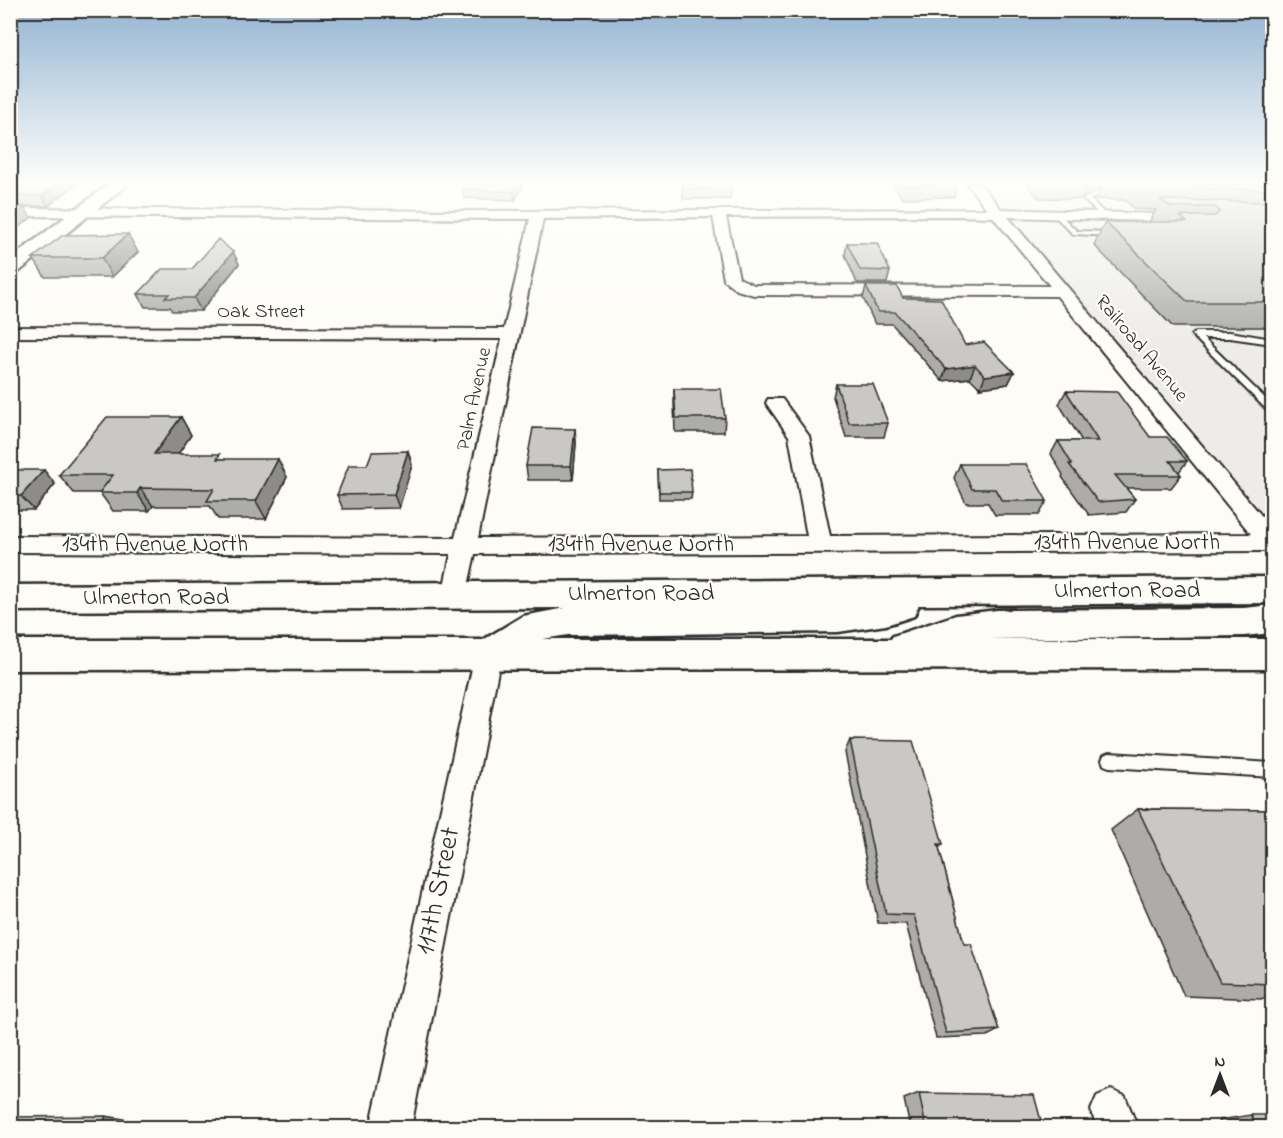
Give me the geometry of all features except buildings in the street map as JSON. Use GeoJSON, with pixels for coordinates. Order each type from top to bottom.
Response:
{"type":"FeatureCollection","features":[{"type":"Feature","properties":{"kind":"main road"},"geometry":{"type":"LineString","coordinates":[[10,269],[52,237]]}},
{"type":"Feature","properties":{"kind":"main road","name":"Ulmerton Road"},"geometry":{"type":"LineString","coordinates":[[10,598],[1272,590]]}},
{"type":"Feature","properties":{"kind":"main road"},"geometry":{"type":"LineString","coordinates":[[488,655],[536,626],[568,621],[838,618],[886,611],[949,592]]}},
{"type":"Feature","properties":{"kind":"main road"},"geometry":{"type":"LineString","coordinates":[[882,655],[956,628],[997,624],[1244,622],[1272,619]]}},
{"type":"Feature","properties":{"kind":"main road"},"geometry":{"type":"LineString","coordinates":[[10,655],[1272,654]]}},
{"type":"Feature","properties":{"kind":"street","name":"Palm Avenue"},"geometry":{"type":"LineString","coordinates":[[454,595],[533,237]]}},
{"type":"Feature","properties":{"kind":"street"},"geometry":{"type":"LineString","coordinates":[[724,237],[732,280],[742,287],[754,290],[1064,291]]}},
{"type":"Feature","properties":{"kind":"street","name":"Railroad Avenue"},"geometry":{"type":"LineString","coordinates":[[1018,237],[1272,543]]}},
{"type":"Feature","properties":{"kind":"street","name":"Oak Street"},"geometry":{"type":"LineString","coordinates":[[10,332],[512,334]]}},
{"type":"Feature","properties":{"kind":"street"},"geometry":{"type":"LineString","coordinates":[[776,404],[799,436],[820,544]]}},
{"type":"Feature","properties":{"kind":"street","name":"134th Avenue North"},"geometry":{"type":"LineString","coordinates":[[10,544],[466,546],[1272,543]]}},
{"type":"Feature","properties":{"kind":"street","name":"117th Street"},"geometry":{"type":"LineString","coordinates":[[390,1128],[488,655]]}},
{"type":"Feature","properties":{"kind":"lane"},"geometry":{"type":"LineString","coordinates":[[1272,349],[1268,341],[1230,335],[1196,335],[1267,400],[1272,411]]}},
{"type":"Feature","properties":{"kind":"lane"},"geometry":{"type":"LineString","coordinates":[[1109,760],[1272,770]]}},
{"type":"Feature","properties":{"kind":"shaded area"},"geometry":{"type":"Polygon","coordinates":[[[1027,237],[1272,237],[1272,526],[1027,237]]]}}]}
